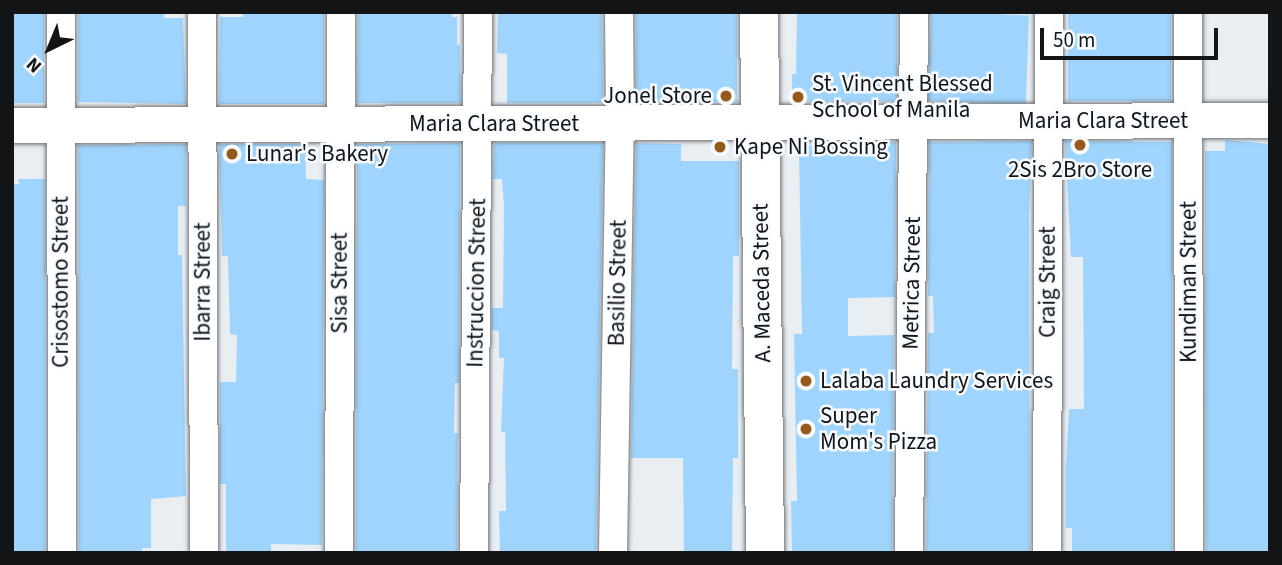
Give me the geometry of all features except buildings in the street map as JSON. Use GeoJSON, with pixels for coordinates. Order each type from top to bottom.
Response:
{"type":"FeatureCollection","features":[{"type":"Feature","properties":{"kind":"main road","name":"A. Maceda Street"},"geometry":{"type":"LineString","coordinates":[[759,12],[765,553]]}},
{"type":"Feature","properties":{"kind":"street","name":"Crisostomo Street"},"geometry":{"type":"LineString","coordinates":[[61,12],[62,553]]}},
{"type":"Feature","properties":{"kind":"street","name":"Ibarra Street"},"geometry":{"type":"LineString","coordinates":[[202,12],[204,553]]}},
{"type":"Feature","properties":{"kind":"street","name":"Sisa Street"},"geometry":{"type":"LineString","coordinates":[[340,553],[341,12]]}},
{"type":"Feature","properties":{"kind":"street","name":"Instruccion Street"},"geometry":{"type":"LineString","coordinates":[[474,553],[478,12]]}},
{"type":"Feature","properties":{"kind":"street","name":"Basilio Street"},"geometry":{"type":"LineString","coordinates":[[613,553],[620,124],[619,12]]}},
{"type":"Feature","properties":{"kind":"street","name":"Metrica Street"},"geometry":{"type":"LineString","coordinates":[[909,553],[914,12]]}},
{"type":"Feature","properties":{"kind":"street","name":"Craig Street"},"geometry":{"type":"LineString","coordinates":[[1047,553],[1049,12]]}},
{"type":"Feature","properties":{"kind":"street","name":"Kundiman Street"},"geometry":{"type":"LineString","coordinates":[[1188,12],[1189,553]]}},
{"type":"Feature","properties":{"kind":"street","name":"Maria Clara Street"},"geometry":{"type":"LineString","coordinates":[[12,124],[759,124],[1270,120]]}},
{"type":"Feature","properties":{"kind":"place","name":"Jonel Store"},"geometry":{"type":"Point","coordinates":[726,96]}},
{"type":"Feature","properties":{"kind":"place","name":"St. Vincent Blessed School of Manila"},"geometry":{"type":"Point","coordinates":[798,97]}},
{"type":"Feature","properties":{"kind":"place","name":"2Sis 2Bro Store"},"geometry":{"type":"Point","coordinates":[1080,145]}},
{"type":"Feature","properties":{"kind":"place","name":"Kape Ni Bossing"},"geometry":{"type":"Point","coordinates":[720,147]}},
{"type":"Feature","properties":{"kind":"place","name":"Lunar's Bakery"},"geometry":{"type":"Point","coordinates":[232,154]}},
{"type":"Feature","properties":{"kind":"place","name":"Lalaba Laundry Services"},"geometry":{"type":"Point","coordinates":[806,381]}},
{"type":"Feature","properties":{"kind":"place","name":"Super Mom's Pizza"},"geometry":{"type":"Point","coordinates":[806,429]}}]}
